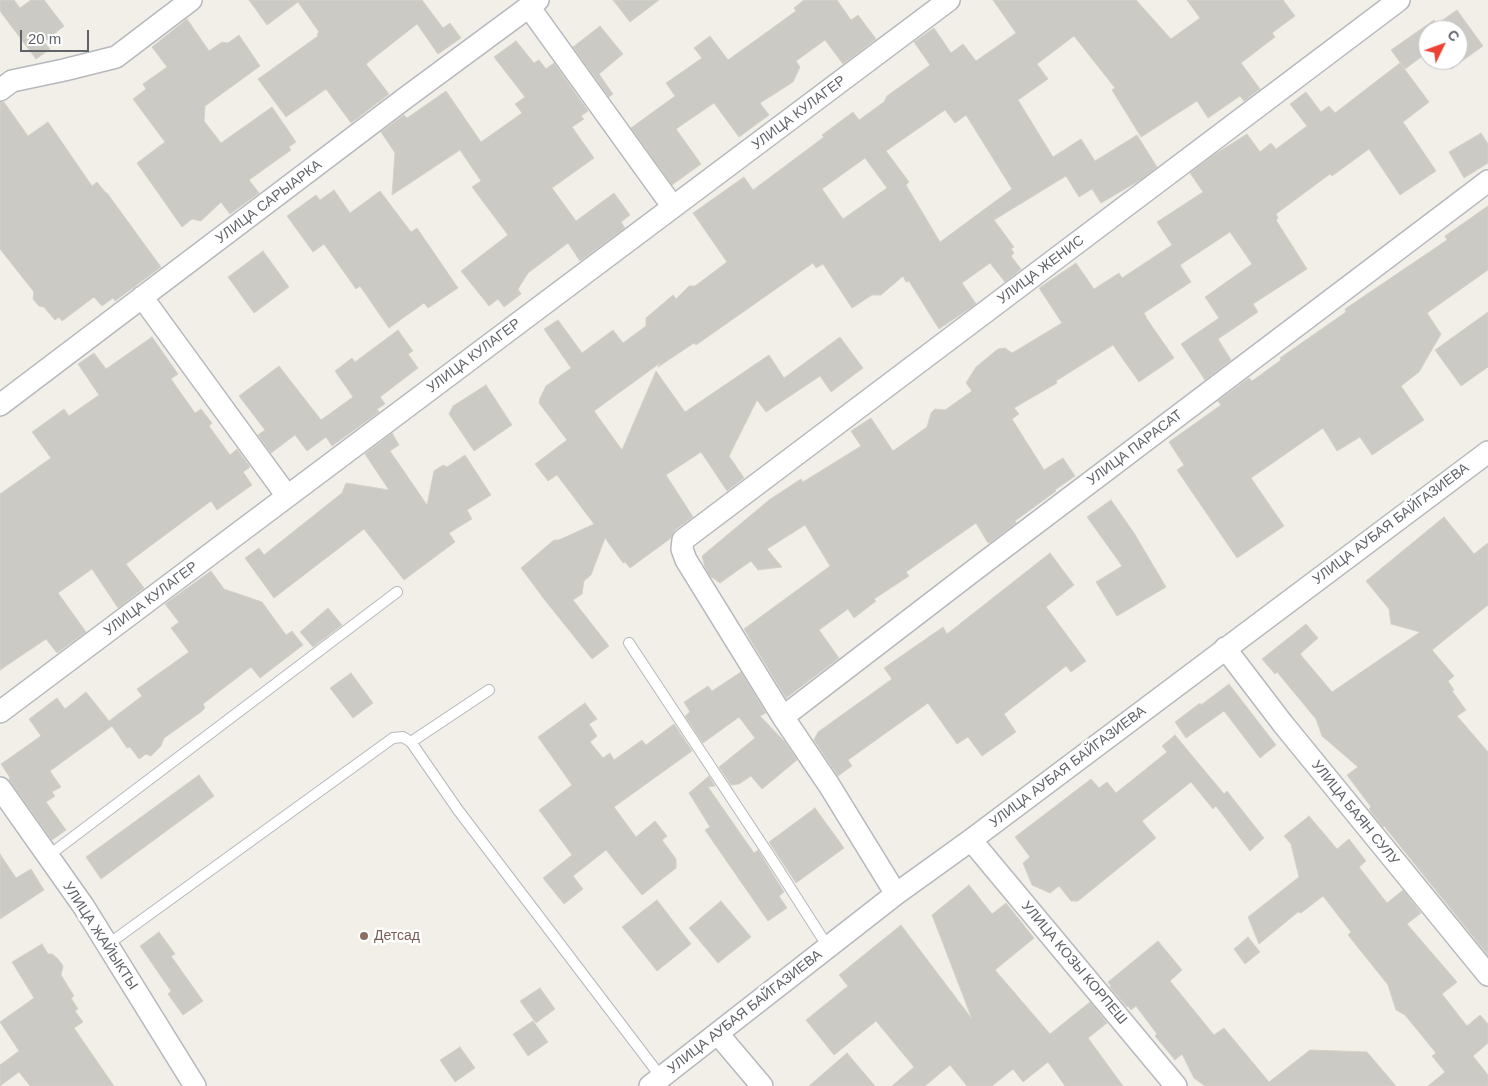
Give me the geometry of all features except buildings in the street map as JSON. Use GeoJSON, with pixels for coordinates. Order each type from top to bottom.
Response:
{"type":"FeatureCollection","features":[{"type":"Feature","properties":{"kind":"street"},"geometry":{"type":"LineString","coordinates":[[4,83],[116,57],[191,0]]}},
{"type":"Feature","properties":{"kind":"street","name":"УЛИЦА КУЛАГЕР"},"geometry":{"type":"LineString","coordinates":[[0,712],[949,0]]}},
{"type":"Feature","properties":{"kind":"street","name":"УЛИЦА ЖЕНИС"},"geometry":{"type":"LineString","coordinates":[[783,717],[686,560],[682,549],[683,540],[1399,0]]}},
{"type":"Feature","properties":{"kind":"street"},"geometry":{"type":"LineString","coordinates":[[533,3],[673,207]]}},
{"type":"Feature","properties":{"kind":"street","name":"УЛИЦА САРЫАРКА"},"geometry":{"type":"LineString","coordinates":[[0,405],[533,3]]}},
{"type":"Feature","properties":{"kind":"street","name":"УЛИЦА ПАРАСАТ"},"geometry":{"type":"LineString","coordinates":[[783,717],[1488,181]]}},
{"type":"Feature","properties":{"kind":"street"},"geometry":{"type":"LineString","coordinates":[[142,297],[288,496]]}},
{"type":"Feature","properties":{"kind":"street","name":"УЛИЦА АУБАЯ БАЙГАЗИЕВА"},"geometry":{"type":"LineString","coordinates":[[656,1082],[896,894],[971,840],[1225,648],[1485,460]]}},
{"type":"Feature","properties":{"kind":"street","name":"УЛИЦА БАЯН СУЛУ"},"geometry":{"type":"LineString","coordinates":[[1225,648],[1301,746],[1488,975]]}},
{"type":"Feature","properties":{"kind":"street"},"geometry":{"type":"LineString","coordinates":[[783,717],[829,785],[896,894]]}},
{"type":"Feature","properties":{"kind":"street","name":"УЛИЦА ЖАЙЫКТЫ"},"geometry":{"type":"LineString","coordinates":[[0,788],[84,908],[195,1086]]}},
{"type":"Feature","properties":{"kind":"street","name":"УЛИЦА КОЗЫ КОРПЕШ"},"geometry":{"type":"LineString","coordinates":[[971,840],[1176,1086]]}},
{"type":"Feature","properties":{"kind":"street"},"geometry":{"type":"LineString","coordinates":[[718,1034],[762,1086]]}},
{"type":"Feature","properties":{"kind":"lane"},"geometry":{"type":"LineString","coordinates":[[48,856],[397,592]]}},
{"type":"Feature","properties":{"kind":"lane"},"geometry":{"type":"LineString","coordinates":[[629,643],[828,947]]}},
{"type":"Feature","properties":{"kind":"lane"},"geometry":{"type":"LineString","coordinates":[[411,742],[489,690]]}},
{"type":"Feature","properties":{"kind":"lane"},"geometry":{"type":"LineString","coordinates":[[108,946],[393,738],[403,737],[411,742],[458,810],[656,1082]]}},
{"type":"Feature","properties":{"kind":"place","name":"Детсад"},"geometry":{"type":"Point","coordinates":[364,936]}}]}
